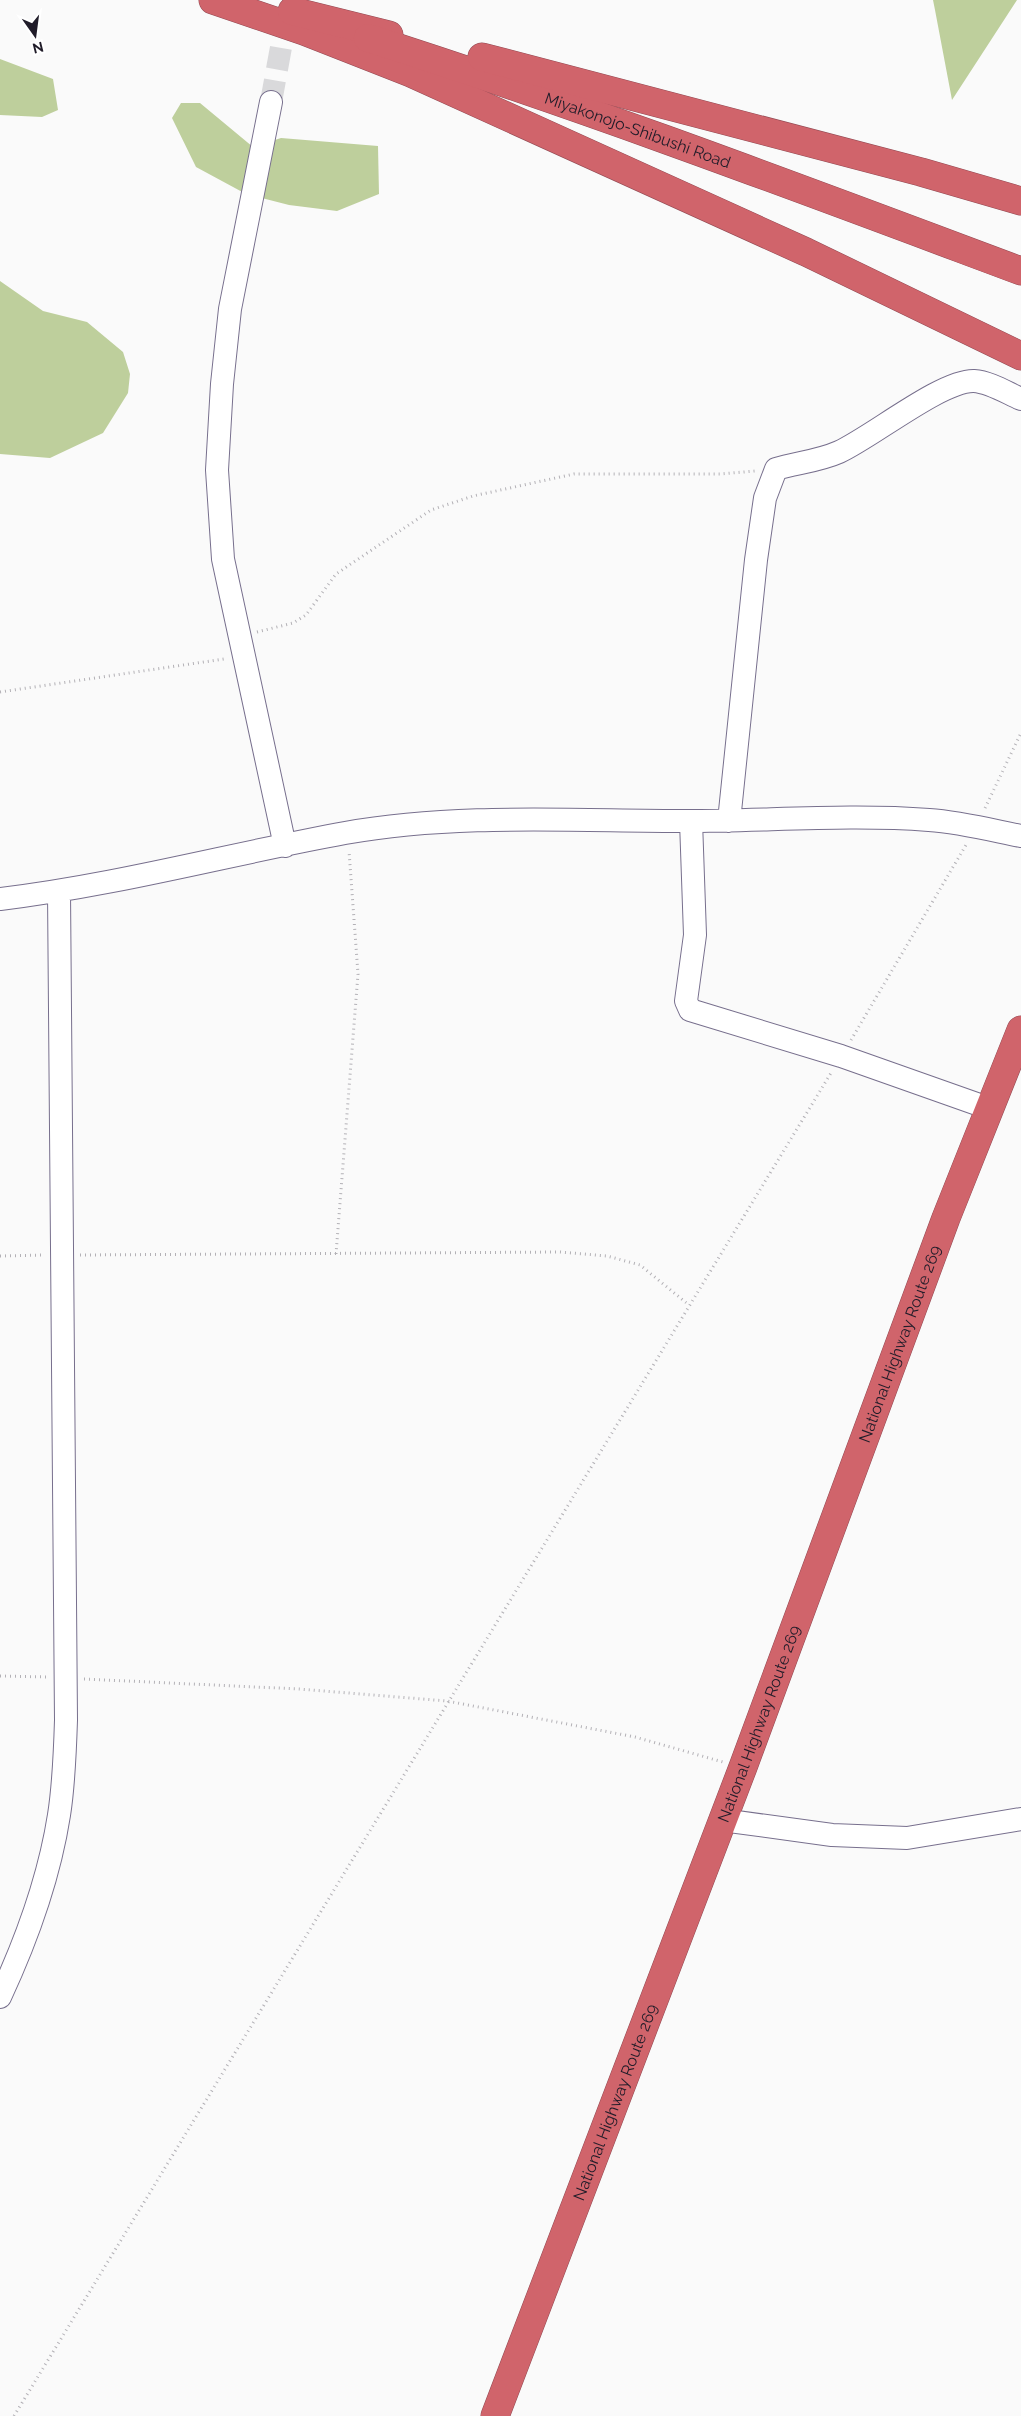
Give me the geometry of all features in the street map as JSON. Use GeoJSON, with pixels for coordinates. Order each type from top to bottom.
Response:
{"type":"FeatureCollection","features":[{"type":"Feature","properties":{"kind":"highway"},"geometry":{"type":"LineString","coordinates":[[213,0],[304,31],[411,73],[806,252],[1021,356]]}},
{"type":"Feature","properties":{"kind":"highway"},"geometry":{"type":"LineString","coordinates":[[260,3],[506,63],[1021,200]]}},
{"type":"Feature","properties":{"kind":"highway","name":"Miyakonojo-Shibushi Road"},"geometry":{"type":"LineString","coordinates":[[260,3],[488,76],[1021,271]]}},
{"type":"Feature","properties":{"kind":"highway","name":"National Highway Route 269"},"geometry":{"type":"LineString","coordinates":[[495,2416],[743,1767],[878,1396],[1021,1030]]}},
{"type":"Feature","properties":{"kind":"street"},"geometry":{"type":"LineString","coordinates":[[271,102],[230,309],[222,384],[217,470],[223,559],[285,846]]}},
{"type":"Feature","properties":{"kind":"street"},"geometry":{"type":"LineString","coordinates":[[729,821],[756,560],[765,498],[776,469],[836,453],[863,440],[918,403],[956,385],[974,381],[1021,399]]}},
{"type":"Feature","properties":{"kind":"street"},"geometry":{"type":"LineString","coordinates":[[0,899],[59,892],[347,833],[438,822],[729,821],[891,818],[932,820],[977,826],[1021,836]]}},
{"type":"Feature","properties":{"kind":"street"},"geometry":{"type":"LineString","coordinates":[[691,821],[696,935],[686,1001],[690,1010],[841,1056],[991,1109]]}},
{"type":"Feature","properties":{"kind":"street"},"geometry":{"type":"LineString","coordinates":[[0,1997],[35,1912],[52,1851],[64,1775],[66,1720],[59,892]]}},
{"type":"Feature","properties":{"kind":"street"},"geometry":{"type":"LineString","coordinates":[[722,1820],[832,1835],[907,1838],[1021,1819]]}},
{"type":"Feature","properties":{"kind":"path"},"geometry":{"type":"LineString","coordinates":[[0,692],[242,646],[293,623],[306,615],[336,574],[432,510],[473,496],[574,474],[720,474],[776,469]]}},
{"type":"Feature","properties":{"kind":"path"},"geometry":{"type":"LineString","coordinates":[[14,2416],[447,1701],[841,1056],[977,826],[1021,733]]}},
{"type":"Feature","properties":{"kind":"path"},"geometry":{"type":"LineString","coordinates":[[336,1254],[358,974],[347,833]]}},
{"type":"Feature","properties":{"kind":"path"},"geometry":{"type":"LineString","coordinates":[[0,1256],[560,1252],[607,1256],[640,1264],[689,1305]]}},
{"type":"Feature","properties":{"kind":"path"},"geometry":{"type":"LineString","coordinates":[[0,1676],[299,1689],[447,1701],[635,1737],[743,1767]]}},
{"type":"Feature","properties":{"kind":"green space"},"geometry":{"type":"Polygon","coordinates":[[[933,0],[1017,0],[952,100],[935,10],[933,0]]]}},
{"type":"Feature","properties":{"kind":"green space"},"geometry":{"type":"Polygon","coordinates":[[[0,59],[53,79],[58,110],[42,117],[0,115],[0,59]]]}},
{"type":"Feature","properties":{"kind":"green space"},"geometry":{"type":"Polygon","coordinates":[[[181,103],[200,103],[253,147],[281,138],[378,146],[379,194],[337,211],[289,205],[246,194],[196,167],[172,118],[181,103]]]}},
{"type":"Feature","properties":{"kind":"green space"},"geometry":{"type":"Polygon","coordinates":[[[0,281],[43,311],[87,322],[123,352],[130,374],[128,393],[103,433],[50,458],[0,454],[0,281]]]}},
{"type":"Feature","properties":{"kind":"tunnel"},"geometry":{"type":"LineString","coordinates":[[271,102],[288,9]]}}]}
